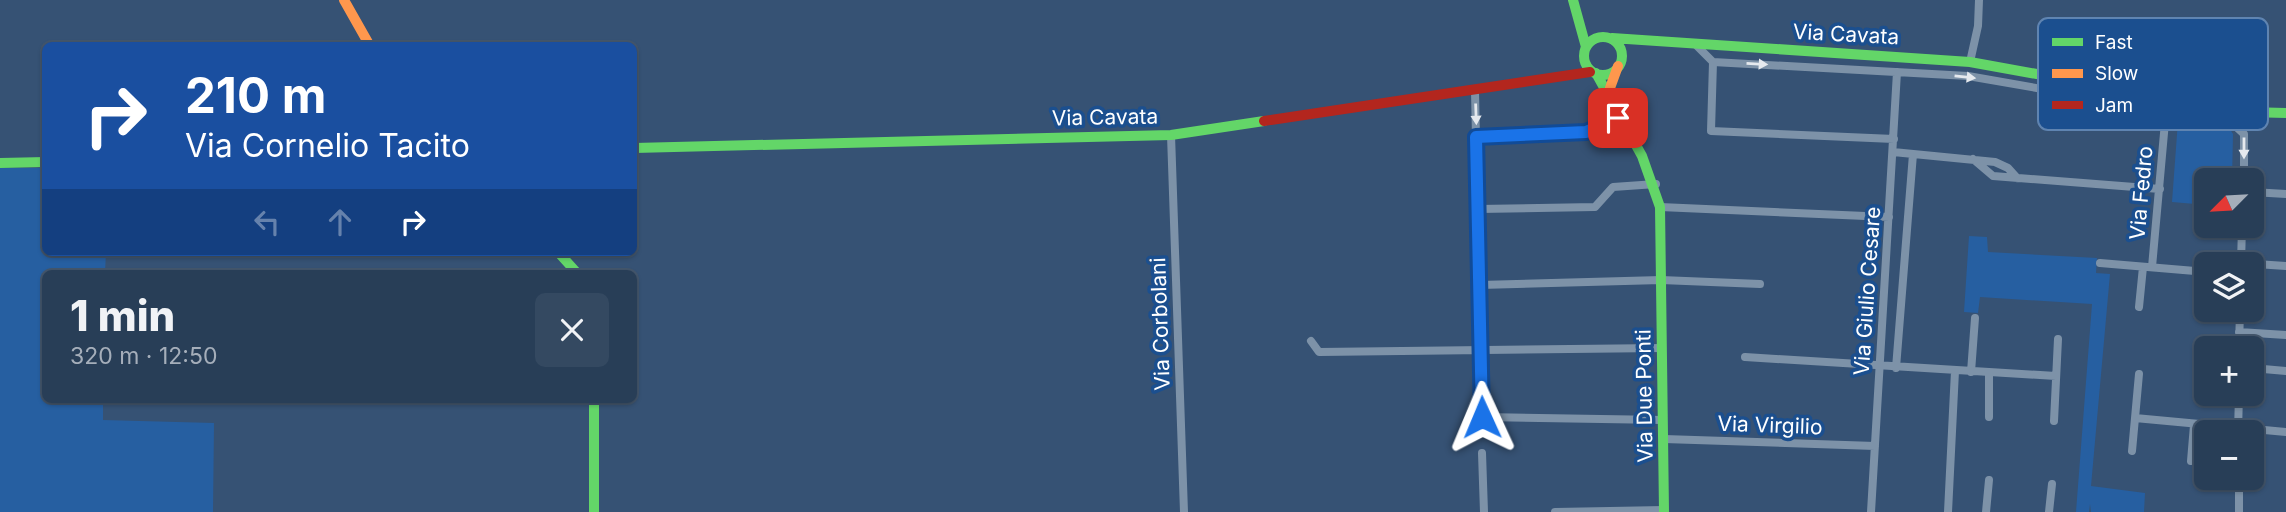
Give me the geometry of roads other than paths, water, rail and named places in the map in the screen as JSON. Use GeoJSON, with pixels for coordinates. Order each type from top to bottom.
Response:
{"type":"FeatureCollection","features":[{"type":"Feature","properties":{"kind":"main road"},"geometry":{"type":"LineString","coordinates":[[344,0],[368,42]]}},
{"type":"Feature","properties":{"kind":"main road"},"geometry":{"type":"LineString","coordinates":[[1572,74],[1588,49],[1573,0]]}},
{"type":"Feature","properties":{"kind":"main road"},"geometry":{"type":"LineString","coordinates":[[1612,38],[1622,48],[1620,63],[1610,88],[1615,112]]}},
{"type":"Feature","properties":{"kind":"main road","name":"Via Cavata"},"geometry":{"type":"LineString","coordinates":[[1588,49],[1612,38],[1970,62],[2038,74]]}},
{"type":"Feature","properties":{"kind":"main road","name":"Via Cavata"},"geometry":{"type":"LineString","coordinates":[[637,148],[1171,135],[1593,73],[1620,63],[1641,48],[1657,43]]}},
{"type":"Feature","properties":{"kind":"main road","name":"Via Due Ponti"},"geometry":{"type":"LineString","coordinates":[[1588,49],[1593,73],[1656,184],[1660,207],[1664,511]]}},
{"type":"Feature","properties":{"kind":"main road","name":"Via Cavata"},"geometry":{"type":"LineString","coordinates":[[2268,113],[2286,113]]}},
{"type":"Feature","properties":{"kind":"main road"},"geometry":{"type":"LineString","coordinates":[[0,163],[42,162]]}},
{"type":"Feature","properties":{"kind":"main road"},"geometry":{"type":"LineString","coordinates":[[562,256],[574,270]]}},
{"type":"Feature","properties":{"kind":"main road"},"geometry":{"type":"LineString","coordinates":[[594,403],[594,512]]}},
{"type":"Feature","properties":{"kind":"street"},"geometry":{"type":"LineString","coordinates":[[1970,62],[1978,26],[1979,0]]}},
{"type":"Feature","properties":{"kind":"street"},"geometry":{"type":"LineString","coordinates":[[1696,45],[1713,62],[1968,76],[2038,88]]}},
{"type":"Feature","properties":{"kind":"street"},"geometry":{"type":"LineString","coordinates":[[1713,62],[1711,131],[1894,139]]}},
{"type":"Feature","properties":{"kind":"street","name":"Via Giulio Cesare"},"geometry":{"type":"LineString","coordinates":[[1871,512],[1897,72]]}},
{"type":"Feature","properties":{"kind":"street"},"geometry":{"type":"LineString","coordinates":[[1475,91],[1482,417],[1663,420]]}},
{"type":"Feature","properties":{"kind":"street"},"geometry":{"type":"LineString","coordinates":[[1476,137],[1586,132],[1615,112]]}},
{"type":"Feature","properties":{"kind":"street","name":"Via Fedro"},"geometry":{"type":"LineString","coordinates":[[2139,307],[2160,188],[2164,130]]}},
{"type":"Feature","properties":{"kind":"street"},"geometry":{"type":"LineString","coordinates":[[2240,130],[2244,134],[2244,168]]}},
{"type":"Feature","properties":{"kind":"street","name":"Via Corbolani"},"geometry":{"type":"LineString","coordinates":[[1171,135],[1184,512]]}},
{"type":"Feature","properties":{"kind":"street"},"geometry":{"type":"LineString","coordinates":[[1893,152],[1973,159],[2008,168],[2017,178]]}},
{"type":"Feature","properties":{"kind":"street","name":"Via Giulio Cesare"},"geometry":{"type":"LineString","coordinates":[[1896,368],[1913,154]]}},
{"type":"Feature","properties":{"kind":"street"},"geometry":{"type":"LineString","coordinates":[[1973,159],[1993,176],[2160,188]]}},
{"type":"Feature","properties":{"kind":"street"},"geometry":{"type":"LineString","coordinates":[[1478,209],[1595,207],[1613,187],[1656,184]]}},
{"type":"Feature","properties":{"kind":"street"},"geometry":{"type":"LineString","coordinates":[[2264,193],[2286,194]]}},
{"type":"Feature","properties":{"kind":"street"},"geometry":{"type":"LineString","coordinates":[[1660,207],[1889,217]]}},
{"type":"Feature","properties":{"kind":"street"},"geometry":{"type":"LineString","coordinates":[[2099,262],[2194,271]]}},
{"type":"Feature","properties":{"kind":"street"},"geometry":{"type":"LineString","coordinates":[[2264,265],[2286,266]]}},
{"type":"Feature","properties":{"kind":"street"},"geometry":{"type":"LineString","coordinates":[[1480,285],[1661,280],[1760,284]]}},
{"type":"Feature","properties":{"kind":"street"},"geometry":{"type":"LineString","coordinates":[[1971,372],[1975,318]]}},
{"type":"Feature","properties":{"kind":"street"},"geometry":{"type":"LineString","coordinates":[[2239,322],[2239,336]]}},
{"type":"Feature","properties":{"kind":"street"},"geometry":{"type":"LineString","coordinates":[[2239,332],[2286,335]]}},
{"type":"Feature","properties":{"kind":"street"},"geometry":{"type":"LineString","coordinates":[[2054,421],[2058,339]]}},
{"type":"Feature","properties":{"kind":"street"},"geometry":{"type":"LineString","coordinates":[[1311,341],[1318,352],[1662,348]]}},
{"type":"Feature","properties":{"kind":"street"},"geometry":{"type":"LineString","coordinates":[[1745,357],[2056,376]]}},
{"type":"Feature","properties":{"kind":"street"},"geometry":{"type":"LineString","coordinates":[[2264,369],[2286,371]]}},
{"type":"Feature","properties":{"kind":"street"},"geometry":{"type":"LineString","coordinates":[[1948,512],[1955,371]]}},
{"type":"Feature","properties":{"kind":"street"},"geometry":{"type":"LineString","coordinates":[[1989,373],[1989,417]]}},
{"type":"Feature","properties":{"kind":"street"},"geometry":{"type":"LineString","coordinates":[[2132,451],[2139,374]]}},
{"type":"Feature","properties":{"kind":"street"},"geometry":{"type":"LineString","coordinates":[[2135,418],[2194,425],[2191,461]]}},
{"type":"Feature","properties":{"kind":"street"},"geometry":{"type":"LineString","coordinates":[[2264,432],[2286,432]]}},
{"type":"Feature","properties":{"kind":"street","name":"Via Virgilio"},"geometry":{"type":"LineString","coordinates":[[1664,439],[1875,446]]}},
{"type":"Feature","properties":{"kind":"street"},"geometry":{"type":"LineString","coordinates":[[1482,453],[1484,512]]}},
{"type":"Feature","properties":{"kind":"street"},"geometry":{"type":"LineString","coordinates":[[1986,512],[1989,480]]}},
{"type":"Feature","properties":{"kind":"street"},"geometry":{"type":"LineString","coordinates":[[2049,512],[2052,484]]}},
{"type":"Feature","properties":{"kind":"street"},"geometry":{"type":"LineString","coordinates":[[2239,490],[2239,512]]}},
{"type":"Feature","properties":{"kind":"street"},"geometry":{"type":"LineString","coordinates":[[1555,512],[1664,511]]}}]}
